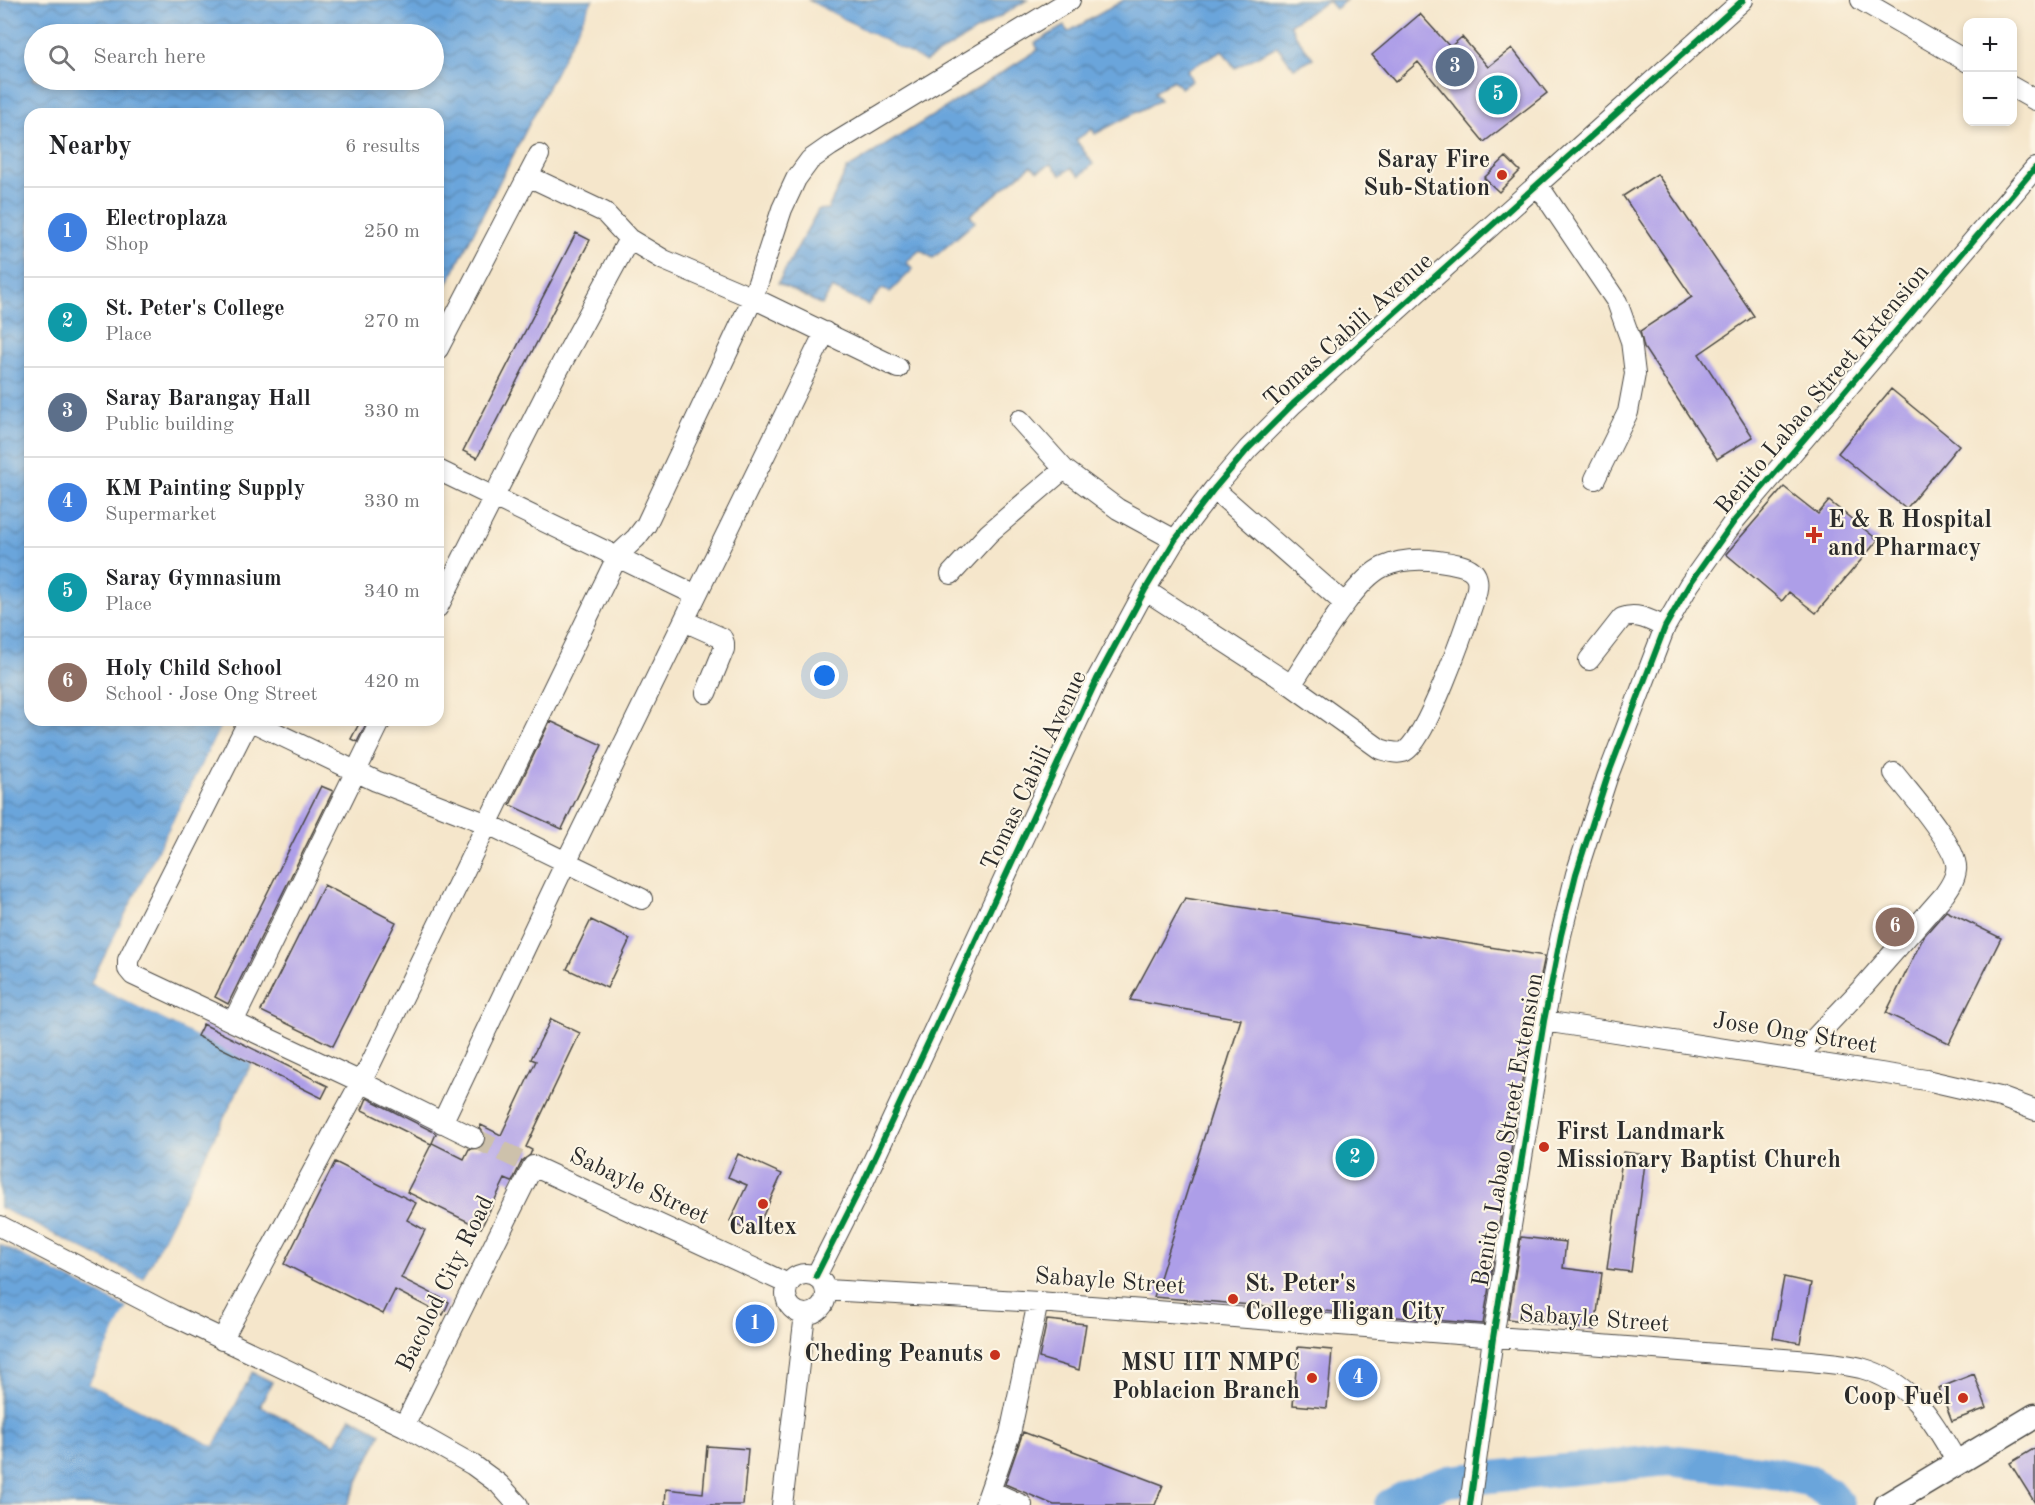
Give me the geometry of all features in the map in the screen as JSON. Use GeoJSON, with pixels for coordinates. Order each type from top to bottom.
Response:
{"type":"FeatureCollection","features":[{"type":"Feature","properties":{"kind":"main road"},"geometry":{"type":"LineString","coordinates":[[1887,1505],[2035,1416]]}},
{"type":"Feature","properties":{"kind":"street"},"geometry":{"type":"LineString","coordinates":[[222,1340],[361,1082],[618,555],[646,525],[753,298],[782,209],[796,179],[810,160],[840,140],[1070,0]]}},
{"type":"Feature","properties":{"kind":"street","name":"Tomas Cabili Avenue"},"geometry":{"type":"LineString","coordinates":[[821,1283],[867,1174],[1097,679],[1175,540],[1248,449],[1293,404],[1743,0]]}},
{"type":"Feature","properties":{"kind":"street"},"geometry":{"type":"LineString","coordinates":[[1861,0],[1963,59]]}},
{"type":"Feature","properties":{"kind":"street"},"geometry":{"type":"LineString","coordinates":[[2017,89],[2035,100]]}},
{"type":"Feature","properties":{"kind":"street"},"geometry":{"type":"LineString","coordinates":[[444,337],[539,155]]}},
{"type":"Feature","properties":{"kind":"street","name":"Benito Labao Street Extension"},"geometry":{"type":"LineString","coordinates":[[1471,1500],[1492,1338],[1544,1021],[1561,935],[1576,874],[1607,778],[1665,627],[1689,585],[1735,520],[2035,168]]}},
{"type":"Feature","properties":{"kind":"street"},"geometry":{"type":"LineString","coordinates":[[528,176],[604,212],[629,239],[664,260],[753,298],[898,368]]}},
{"type":"Feature","properties":{"kind":"street"},"geometry":{"type":"LineString","coordinates":[[1538,185],[1617,302],[1631,341],[1635,374],[1628,412],[1595,479]]}},
{"type":"Feature","properties":{"kind":"street"},"geometry":{"type":"LineString","coordinates":[[444,595],[629,239]]}},
{"type":"Feature","properties":{"kind":"street"},"geometry":{"type":"LineString","coordinates":[[442,1123],[566,862],[825,332]]}},
{"type":"Feature","properties":{"kind":"street"},"geometry":{"type":"LineString","coordinates":[[1020,420],[1064,469],[1118,509],[1175,540]]}},
{"type":"Feature","properties":{"kind":"street"},"geometry":{"type":"LineString","coordinates":[[951,574],[989,532],[1064,469]]}},
{"type":"Feature","properties":{"kind":"street"},"geometry":{"type":"LineString","coordinates":[[444,473],[618,555],[696,595]]}},
{"type":"Feature","properties":{"kind":"street"},"geometry":{"type":"LineString","coordinates":[[1214,489],[1345,603]]}},
{"type":"Feature","properties":{"kind":"street"},"geometry":{"type":"LineString","coordinates":[[1145,590],[1291,685],[1380,749],[1389,752],[1403,752],[1411,747],[1439,697],[1474,600],[1478,587],[1477,577],[1468,567],[1442,560],[1404,560],[1382,567],[1366,580],[1345,603],[1291,685]]}},
{"type":"Feature","properties":{"kind":"street"},"geometry":{"type":"LineString","coordinates":[[1589,660],[1622,618],[1630,615],[1639,616],[1665,627]]}},
{"type":"Feature","properties":{"kind":"street"},"geometry":{"type":"LineString","coordinates":[[684,621],[722,638],[724,643],[724,649],[706,693]]}},
{"type":"Feature","properties":{"kind":"street"},"geometry":{"type":"LineString","coordinates":[[246,726],[128,960],[128,969],[133,975],[474,1138]]}},
{"type":"Feature","properties":{"kind":"street"},"geometry":{"type":"LineString","coordinates":[[262,726],[376,781],[488,824],[642,899]]}},
{"type":"Feature","properties":{"kind":"street"},"geometry":{"type":"LineString","coordinates":[[233,1022],[378,726]]}},
{"type":"Feature","properties":{"kind":"street"},"geometry":{"type":"LineString","coordinates":[[1794,1060],[1864,986],[1953,882],[1956,863],[1949,845],[1894,773]]}},
{"type":"Feature","properties":{"kind":"street","name":"Jose Ong Street"},"geometry":{"type":"LineString","coordinates":[[1544,1021],[1926,1080],[2000,1097],[2035,1110]]}},
{"type":"Feature","properties":{"kind":"street","name":"Sabayle Street"},"geometry":{"type":"LineString","coordinates":[[534,1166],[788,1284]]}},
{"type":"Feature","properties":{"kind":"street","name":"Bacolod City Road"},"geometry":{"type":"LineString","coordinates":[[405,1426],[534,1166]]}},
{"type":"Feature","properties":{"kind":"street"},"geometry":{"type":"LineString","coordinates":[[0,1226],[222,1340],[405,1426],[473,1465],[499,1484],[518,1505]]}},
{"type":"Feature","properties":{"kind":"street"},"geometry":{"type":"LineString","coordinates":[[800,1274],[811,1274],[821,1283],[825,1302],[817,1311],[805,1314],[794,1309],[787,1300],[788,1284],[800,1274]]}},
{"type":"Feature","properties":{"kind":"street","name":"Sabayle Street"},"geometry":{"type":"LineString","coordinates":[[821,1283],[1492,1338],[1811,1361],[1861,1368],[1891,1380],[1916,1399],[1958,1462]]}},
{"type":"Feature","properties":{"kind":"street"},"geometry":{"type":"LineString","coordinates":[[1022,1505],[988,1498],[1010,1434],[1038,1302]]}},
{"type":"Feature","properties":{"kind":"street"},"geometry":{"type":"LineString","coordinates":[[782,1505],[805,1314]]}},
{"type":"Feature","properties":{"kind":"water"},"geometry":{"type":"Polygon","coordinates":[[[0,0],[593,0],[444,290],[444,108],[24,108],[24,726],[221,726],[91,983],[252,1063],[143,1279],[0,1208],[0,0]]]}},
{"type":"Feature","properties":{"kind":"water"},"geometry":{"type":"Polygon","coordinates":[[[807,0],[1027,0],[925,62],[807,0]]]}},
{"type":"Feature","properties":{"kind":"water"},"geometry":{"type":"Polygon","coordinates":[[[1124,0],[1346,0],[1335,9],[1328,1],[1290,24],[1313,58],[1294,68],[1277,46],[1235,68],[1222,50],[1187,70],[1192,81],[1181,88],[1173,80],[1154,92],[1160,100],[1095,134],[1092,129],[1076,140],[1093,164],[1080,176],[1071,168],[1061,175],[1051,164],[1038,171],[1031,166],[970,215],[975,222],[933,258],[920,250],[906,262],[913,269],[890,292],[882,289],[868,305],[832,288],[822,305],[778,283],[818,210],[828,209],[847,169],[1038,50],[1035,43],[1064,26],[1068,32],[1124,0]]]}},
{"type":"Feature","properties":{"kind":"water"},"geometry":{"type":"Polygon","coordinates":[[[0,1244],[128,1308],[89,1384],[214,1446],[252,1372],[272,1382],[260,1406],[335,1444],[351,1417],[381,1433],[347,1505],[0,1505],[0,1244]]]}},
{"type":"Feature","properties":{"kind":"pier"},"geometry":{"type":"Polygon","coordinates":[[[593,0],[596,0],[444,297],[593,0]]]}},
{"type":"Feature","properties":{"kind":"pier"},"geometry":{"type":"Polygon","coordinates":[[[804,0],[925,62],[922,64],[805,3],[804,0]]]}},
{"type":"Feature","properties":{"kind":"pier"},"geometry":{"type":"Polygon","coordinates":[[[221,726],[224,726],[95,982],[253,1061],[255,1065],[146,1281],[143,1282],[0,1212],[0,1208],[143,1279],[252,1064],[91,983],[221,726]]]}},
{"type":"Feature","properties":{"kind":"pier"},"geometry":{"type":"Polygon","coordinates":[[[0,1241],[130,1306],[93,1383],[213,1442],[249,1370],[253,1369],[214,1446],[89,1384],[127,1308],[0,1244],[0,1241]]]}},
{"type":"Feature","properties":{"kind":"building"},"geometry":{"type":"Polygon","coordinates":[[[1420,14],[1450,47],[1462,37],[1488,67],[1512,48],[1547,93],[1484,142],[1418,62],[1395,82],[1372,55],[1420,14]]]}},
{"type":"Feature","properties":{"kind":"building","name":"Saray Fire Sub-Station"},"geometry":{"type":"Polygon","coordinates":[[[1506,157],[1520,171],[1499,192],[1484,178],[1506,157]]]}},
{"type":"Feature","properties":{"kind":"building"},"geometry":{"type":"Polygon","coordinates":[[[1657,174],[1754,316],[1699,354],[1753,437],[1717,459],[1644,348],[1640,331],[1692,297],[1623,196],[1657,174]]]}},
{"type":"Feature","properties":{"kind":"building"},"geometry":{"type":"Polygon","coordinates":[[[576,233],[590,240],[477,458],[463,451],[576,233]]]}},
{"type":"Feature","properties":{"kind":"building"},"geometry":{"type":"Polygon","coordinates":[[[1891,389],[1959,445],[1906,509],[1838,453],[1891,389]]]}},
{"type":"Feature","properties":{"kind":"building","name":"E & R Hospital and Pharmacy"},"geometry":{"type":"Polygon","coordinates":[[[1784,487],[1818,514],[1829,501],[1878,540],[1816,613],[1789,592],[1782,601],[1726,554],[1784,487]]]}},
{"type":"Feature","properties":{"kind":"building"},"geometry":{"type":"Polygon","coordinates":[[[550,721],[602,745],[562,829],[510,805],[550,721]]]}},
{"type":"Feature","properties":{"kind":"building"},"geometry":{"type":"Polygon","coordinates":[[[358,726],[365,726],[357,742],[351,739],[358,726]]]}},
{"type":"Feature","properties":{"kind":"building"},"geometry":{"type":"Polygon","coordinates":[[[321,786],[333,791],[228,1004],[215,997],[321,786]]]}},
{"type":"Feature","properties":{"kind":"building"},"geometry":{"type":"Polygon","coordinates":[[[324,885],[396,922],[333,1046],[261,1011],[324,885]]]}},
{"type":"Feature","properties":{"kind":"building"},"geometry":{"type":"Polygon","coordinates":[[[1185,898],[1545,956],[1532,1019],[1483,1324],[1154,1297],[1241,1019],[1130,1000],[1185,898]]]}},
{"type":"Feature","properties":{"kind":"building"},"geometry":{"type":"Polygon","coordinates":[[[1946,911],[2001,938],[1949,1043],[1886,1013],[1924,936],[1946,911]]]}},
{"type":"Feature","properties":{"kind":"building"},"geometry":{"type":"Polygon","coordinates":[[[591,920],[630,939],[607,988],[567,969],[591,920]]]}},
{"type":"Feature","properties":{"kind":"building"},"geometry":{"type":"Polygon","coordinates":[[[551,1019],[580,1033],[526,1147],[532,1150],[530,1155],[522,1161],[512,1182],[505,1179],[481,1228],[407,1192],[432,1143],[464,1159],[469,1149],[480,1148],[484,1144],[486,1137],[480,1128],[481,1125],[501,1135],[536,1061],[531,1059],[551,1019]]]}},
{"type":"Feature","properties":{"kind":"building"},"geometry":{"type":"Polygon","coordinates":[[[203,1024],[328,1086],[322,1098],[197,1036],[203,1024]]]}},
{"type":"Feature","properties":{"kind":"building"},"geometry":{"type":"Polygon","coordinates":[[[367,1098],[434,1132],[436,1134],[431,1144],[362,1110],[367,1098]]]}},
{"type":"Feature","properties":{"kind":"building"},"geometry":{"type":"Polygon","coordinates":[[[1623,1152],[1646,1155],[1631,1272],[1607,1269],[1623,1152]]]}},
{"type":"Feature","properties":{"kind":"building"},"geometry":{"type":"Polygon","coordinates":[[[738,1154],[782,1174],[755,1233],[730,1221],[747,1185],[728,1177],[738,1154]]]}},
{"type":"Feature","properties":{"kind":"building"},"geometry":{"type":"Polygon","coordinates":[[[335,1162],[416,1203],[407,1220],[425,1230],[401,1278],[449,1302],[443,1315],[395,1290],[383,1314],[284,1264],[335,1162]]]}},
{"type":"Feature","properties":{"kind":"building"},"geometry":{"type":"Polygon","coordinates":[[[1521,1237],[1566,1242],[1563,1268],[1602,1273],[1595,1330],[1508,1319],[1521,1237]]]}},
{"type":"Feature","properties":{"kind":"building"},"geometry":{"type":"Polygon","coordinates":[[[1784,1277],[1811,1283],[1800,1343],[1773,1338],[1784,1277]]]}},
{"type":"Feature","properties":{"kind":"building"},"geometry":{"type":"Polygon","coordinates":[[[1047,1320],[1086,1324],[1079,1370],[1039,1358],[1047,1320]]]}},
{"type":"Feature","properties":{"kind":"building","name":"MSU IIT NMPC Poblacion Branch"},"geometry":{"type":"Polygon","coordinates":[[[1298,1347],[1332,1350],[1327,1408],[1293,1405],[1298,1347]]]}},
{"type":"Feature","properties":{"kind":"building","name":"Coop Fuel"},"geometry":{"type":"Polygon","coordinates":[[[1974,1374],[1987,1408],[1952,1421],[1939,1388],[1974,1374]]]}},
{"type":"Feature","properties":{"kind":"building"},"geometry":{"type":"Polygon","coordinates":[[[1023,1432],[1163,1485],[1155,1505],[1054,1505],[1005,1484],[1023,1432]]]}},
{"type":"Feature","properties":{"kind":"building"},"geometry":{"type":"Polygon","coordinates":[[[707,1446],[748,1449],[743,1505],[665,1505],[666,1489],[703,1493],[707,1446]]]}},
{"type":"Feature","properties":{"kind":"building"},"geometry":{"type":"Polygon","coordinates":[[[2035,1448],[2035,1503],[2010,1463],[2035,1448]]]}},
{"type":"Feature","properties":{"kind":"waterway"},"geometry":{"type":"LineString","coordinates":[[1390,1505],[1407,1496],[1449,1481],[1669,1460],[1767,1472],[1807,1480],[1829,1493],[1839,1505]]}},
{"type":"Feature","properties":{"kind":"tunnel"},"geometry":{"type":"LineString","coordinates":[[474,1138],[533,1166]]}},
{"type":"Feature","properties":{"kind":"cycle path"},"geometry":{"type":"LineString","coordinates":[[816,1276],[862,1185],[1097,679],[1175,540],[1248,449],[1293,404],[1743,0]]}},
{"type":"Feature","properties":{"kind":"cycle path"},"geometry":{"type":"LineString","coordinates":[[1470,1505],[1493,1338],[1544,1021],[1561,935],[1576,874],[1607,778],[1665,627],[1689,585],[1735,520],[2035,168]]}},
{"type":"Feature","properties":{"kind":"place","name":"Saray Barangay Hall"},"geometry":{"type":"Point","coordinates":[1455,67]}},
{"type":"Feature","properties":{"kind":"place","name":"Saray Gymnasium"},"geometry":{"type":"Point","coordinates":[1498,95]}},
{"type":"Feature","properties":{"kind":"place","name":"Saray Fire Sub-Station"},"geometry":{"type":"Point","coordinates":[1502,175]}},
{"type":"Feature","properties":{"kind":"place","name":"E & R Hospital and Pharmacy"},"geometry":{"type":"Point","coordinates":[1814,535]}},
{"type":"Feature","properties":{"kind":"place","name":"Holy Child School"},"geometry":{"type":"Point","coordinates":[1895,927]}},
{"type":"Feature","properties":{"kind":"place","name":"First Landmark Missionary Baptist Church"},"geometry":{"type":"Point","coordinates":[1544,1147]}},
{"type":"Feature","properties":{"kind":"place","name":"St. Peter's College"},"geometry":{"type":"Point","coordinates":[1355,1158]}},
{"type":"Feature","properties":{"kind":"place","name":"Caltex"},"geometry":{"type":"Point","coordinates":[763,1204]}},
{"type":"Feature","properties":{"kind":"place","name":"St. Peter's College Iligan City"},"geometry":{"type":"Point","coordinates":[1233,1299]}},
{"type":"Feature","properties":{"kind":"place","name":"Electroplaza"},"geometry":{"type":"Point","coordinates":[755,1324]}},
{"type":"Feature","properties":{"kind":"place","name":"Cheding Peanuts"},"geometry":{"type":"Point","coordinates":[995,1355]}},
{"type":"Feature","properties":{"kind":"place","name":"MSU IIT NMPC Poblacion Branch"},"geometry":{"type":"Point","coordinates":[1312,1378]}},
{"type":"Feature","properties":{"kind":"place","name":"KM Painting Supply"},"geometry":{"type":"Point","coordinates":[1358,1378]}},
{"type":"Feature","properties":{"kind":"place","name":"Coop Fuel"},"geometry":{"type":"Point","coordinates":[1963,1398]}}]}
